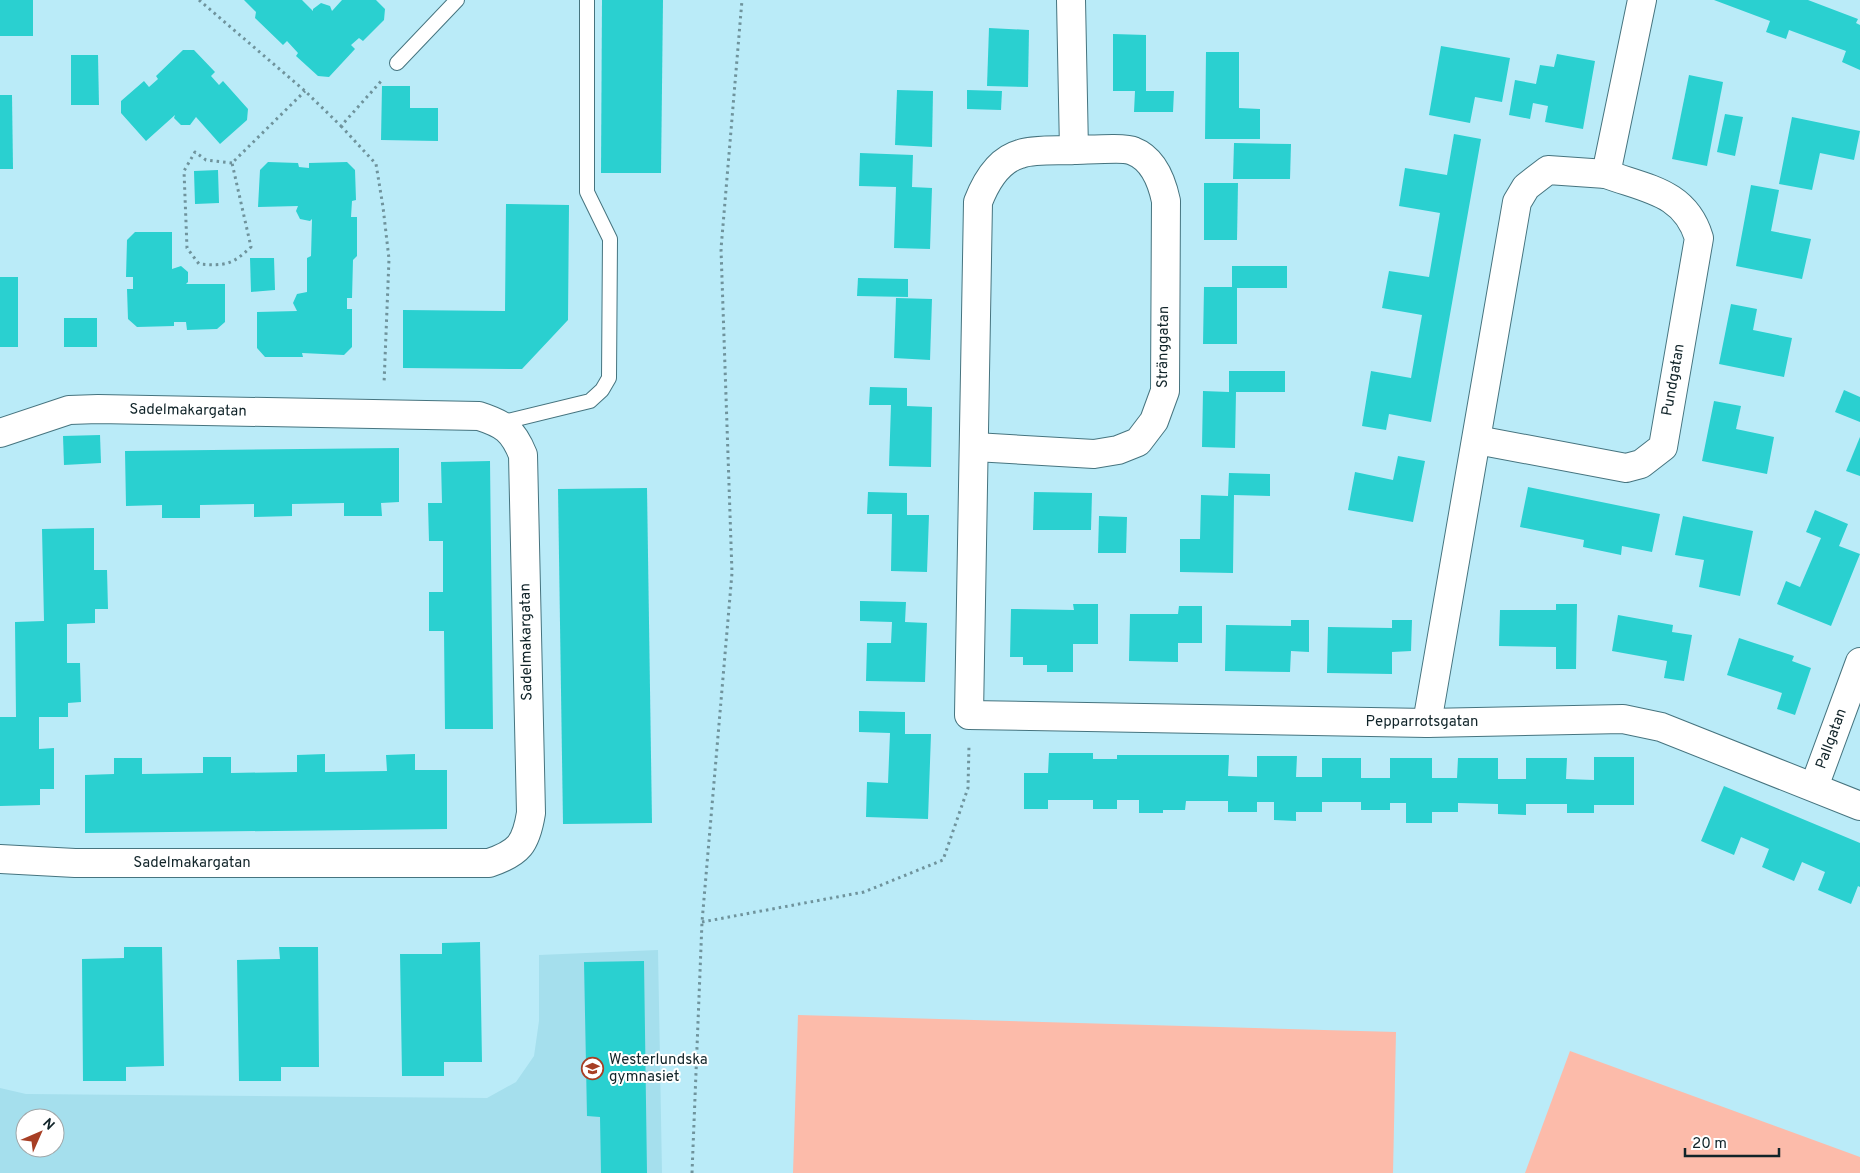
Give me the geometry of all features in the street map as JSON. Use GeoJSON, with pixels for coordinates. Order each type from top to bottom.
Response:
{"type":"FeatureCollection","features":[{"type":"Feature","properties":{"kind":"street"},"geometry":{"type":"LineString","coordinates":[[1071,0],[1074,150]]}},
{"type":"Feature","properties":{"kind":"street"},"geometry":{"type":"LineString","coordinates":[[1606,174],[1642,0]]}},
{"type":"Feature","properties":{"kind":"street","name":"Stränggatan"},"geometry":{"type":"LineString","coordinates":[[969,715],[978,202],[987,181],[1003,164],[1019,154],[1074,150],[1132,150],[1151,164],[1161,180],[1166,202],[1164,391],[1154,422],[1138,442],[1118,450],[1094,454],[974,447]]}},
{"type":"Feature","properties":{"kind":"street","name":"Pundgatan"},"geometry":{"type":"LineString","coordinates":[[1427,723],[1517,202],[1526,188],[1548,170],[1606,174],[1672,198],[1694,223],[1699,238],[1663,447],[1641,464],[1626,468],[1477,440]]}},
{"type":"Feature","properties":{"kind":"street","name":"Sadelmakargatan"},"geometry":{"type":"LineString","coordinates":[[0,433],[69,410],[479,416],[500,423],[516,437],[523,455],[531,813],[528,831],[521,846],[507,857],[489,863],[75,863],[0,859]]}},
{"type":"Feature","properties":{"kind":"street","name":"Pallgatan"},"geometry":{"type":"LineString","coordinates":[[1814,787],[1860,662]]}},
{"type":"Feature","properties":{"kind":"street","name":"Pepparrotsgatan"},"geometry":{"type":"LineString","coordinates":[[969,715],[1427,723],[1623,719],[1661,727],[1860,806]]}},
{"type":"Feature","properties":{"kind":"lane"},"geometry":{"type":"LineString","coordinates":[[397,63],[457,0]]}},
{"type":"Feature","properties":{"kind":"lane"},"geometry":{"type":"LineString","coordinates":[[500,423],[590,400],[602,390],[609,378],[610,239],[587,192],[587,0]]}},
{"type":"Feature","properties":{"kind":"path"},"geometry":{"type":"LineString","coordinates":[[199,0],[304,91],[341,126],[376,164],[389,259],[383,414]]}},
{"type":"Feature","properties":{"kind":"path"},"geometry":{"type":"LineString","coordinates":[[692,1173],[702,922],[732,573],[721,250],[742,0]]}},
{"type":"Feature","properties":{"kind":"path"},"geometry":{"type":"LineString","coordinates":[[341,126],[397,63]]}},
{"type":"Feature","properties":{"kind":"path"},"geometry":{"type":"LineString","coordinates":[[232,163],[304,91]]}},
{"type":"Feature","properties":{"kind":"path"},"geometry":{"type":"LineString","coordinates":[[195,152],[206,160],[232,163],[251,246],[239,258],[223,266],[199,264],[187,248],[184,171],[195,152]]}},
{"type":"Feature","properties":{"kind":"path"},"geometry":{"type":"LineString","coordinates":[[702,922],[864,892],[943,860],[968,788],[969,715]]}},
{"type":"Feature","properties":{"kind":"shaded area","name":"Westerlundska gymnasiet"},"geometry":{"type":"Polygon","coordinates":[[[658,950],[662,1173],[0,1173],[0,1088],[26,1094],[487,1098],[516,1082],[534,1056],[539,1021],[539,955],[658,950]]]}},
{"type":"Feature","properties":{"kind":"shaded area"},"geometry":{"type":"Polygon","coordinates":[[[798,1015],[1396,1032],[1393,1173],[793,1173],[798,1015]]]}},
{"type":"Feature","properties":{"kind":"shaded area"},"geometry":{"type":"Polygon","coordinates":[[[1570,1051],[1860,1157],[1860,1173],[1525,1173],[1570,1051]]]}},
{"type":"Feature","properties":{"kind":"building"},"geometry":{"type":"Polygon","coordinates":[[[0,0],[33,0],[33,36],[0,36],[0,0]]]}},
{"type":"Feature","properties":{"kind":"building"},"geometry":{"type":"Polygon","coordinates":[[[244,0],[302,0],[313,11],[321,3],[330,6],[332,11],[342,0],[376,0],[385,9],[384,20],[363,41],[359,38],[351,45],[355,49],[329,77],[318,76],[296,56],[298,53],[287,41],[283,45],[255,18],[256,12],[244,0]]]}},
{"type":"Feature","properties":{"kind":"building"},"geometry":{"type":"Polygon","coordinates":[[[602,0],[663,0],[661,173],[601,173],[602,0]]]}},
{"type":"Feature","properties":{"kind":"building"},"geometry":{"type":"Polygon","coordinates":[[[1714,0],[1808,0],[1858,19],[1856,23],[1860,25],[1860,70],[1842,62],[1846,51],[1789,30],[1786,39],[1766,32],[1770,21],[1714,0]]]}},
{"type":"Feature","properties":{"kind":"building"},"geometry":{"type":"Polygon","coordinates":[[[989,28],[1029,30],[1028,87],[987,86],[989,28]]]}},
{"type":"Feature","properties":{"kind":"building"},"geometry":{"type":"Polygon","coordinates":[[[1113,34],[1146,35],[1146,91],[1174,91],[1173,112],[1134,112],[1135,91],[1113,91],[1113,34]]]}},
{"type":"Feature","properties":{"kind":"building"},"geometry":{"type":"Polygon","coordinates":[[[1441,46],[1510,58],[1502,102],[1475,97],[1470,123],[1429,115],[1441,46]]]}},
{"type":"Feature","properties":{"kind":"building"},"geometry":{"type":"Polygon","coordinates":[[[183,50],[194,50],[215,72],[211,76],[219,85],[223,81],[248,109],[247,120],[220,144],[196,117],[190,125],[181,125],[174,118],[175,115],[146,141],[121,113],[121,101],[144,81],[149,87],[158,79],[156,76],[183,50]]]}},
{"type":"Feature","properties":{"kind":"building"},"geometry":{"type":"Polygon","coordinates":[[[1206,52],[1239,52],[1239,108],[1260,109],[1260,139],[1205,139],[1206,52]]]}},
{"type":"Feature","properties":{"kind":"building"},"geometry":{"type":"Polygon","coordinates":[[[1557,54],[1595,61],[1583,129],[1545,122],[1548,106],[1533,103],[1530,119],[1509,115],[1515,80],[1536,84],[1540,65],[1554,67],[1557,54]]]}},
{"type":"Feature","properties":{"kind":"building"},"geometry":{"type":"Polygon","coordinates":[[[71,55],[98,55],[99,105],[71,105],[71,55]]]}},
{"type":"Feature","properties":{"kind":"building"},"geometry":{"type":"Polygon","coordinates":[[[1689,75],[1723,82],[1707,166],[1672,159],[1689,75]]]}},
{"type":"Feature","properties":{"kind":"building"},"geometry":{"type":"Polygon","coordinates":[[[382,86],[410,86],[410,108],[438,108],[438,141],[381,140],[382,86]]]}},
{"type":"Feature","properties":{"kind":"building"},"geometry":{"type":"Polygon","coordinates":[[[897,90],[933,91],[932,147],[895,145],[897,90]]]}},
{"type":"Feature","properties":{"kind":"building"},"geometry":{"type":"Polygon","coordinates":[[[967,90],[1002,91],[1001,110],[967,109],[967,90]]]}},
{"type":"Feature","properties":{"kind":"building"},"geometry":{"type":"Polygon","coordinates":[[[0,95],[12,95],[13,169],[0,169],[0,95]]]}},
{"type":"Feature","properties":{"kind":"building"},"geometry":{"type":"Polygon","coordinates":[[[1725,114],[1743,117],[1735,156],[1717,152],[1725,114]]]}},
{"type":"Feature","properties":{"kind":"building"},"geometry":{"type":"Polygon","coordinates":[[[1792,117],[1860,131],[1854,160],[1820,153],[1812,190],[1779,184],[1792,117]]]}},
{"type":"Feature","properties":{"kind":"building"},"geometry":{"type":"Polygon","coordinates":[[[1454,134],[1481,139],[1431,422],[1389,414],[1386,430],[1362,426],[1371,371],[1411,378],[1422,315],[1382,308],[1389,271],[1429,277],[1440,213],[1399,206],[1405,168],[1447,175],[1454,134]]]}},
{"type":"Feature","properties":{"kind":"building"},"geometry":{"type":"Polygon","coordinates":[[[1234,143],[1291,144],[1290,179],[1233,179],[1234,143]]]}},
{"type":"Feature","properties":{"kind":"building"},"geometry":{"type":"Polygon","coordinates":[[[860,153],[913,155],[912,187],[932,188],[930,249],[894,248],[896,187],[859,186],[860,153]]]}},
{"type":"Feature","properties":{"kind":"building"},"geometry":{"type":"Polygon","coordinates":[[[268,162],[298,163],[299,167],[309,168],[309,163],[347,162],[355,170],[356,200],[352,201],[351,217],[357,217],[357,256],[353,260],[352,298],[347,298],[347,309],[352,309],[352,347],[344,355],[302,353],[303,357],[265,357],[257,348],[257,312],[297,311],[293,303],[297,294],[307,292],[307,258],[311,256],[312,219],[310,221],[300,219],[296,211],[298,206],[258,207],[260,170],[268,162]]]}},
{"type":"Feature","properties":{"kind":"building"},"geometry":{"type":"Polygon","coordinates":[[[218,170],[219,203],[195,204],[194,171],[218,170]]]}},
{"type":"Feature","properties":{"kind":"building"},"geometry":{"type":"Polygon","coordinates":[[[1204,183],[1238,183],[1237,240],[1204,240],[1204,183]]]}},
{"type":"Feature","properties":{"kind":"building"},"geometry":{"type":"Polygon","coordinates":[[[1751,185],[1779,190],[1771,231],[1811,239],[1802,279],[1736,266],[1751,185]]]}},
{"type":"Feature","properties":{"kind":"building"},"geometry":{"type":"Polygon","coordinates":[[[506,204],[569,205],[568,320],[522,369],[403,368],[403,310],[505,311],[506,204]]]}},
{"type":"Feature","properties":{"kind":"building"},"geometry":{"type":"Polygon","coordinates":[[[135,232],[172,232],[172,269],[181,266],[188,272],[188,282],[186,284],[225,284],[225,322],[217,329],[187,330],[186,322],[174,322],[174,326],[137,327],[128,319],[127,289],[133,289],[133,277],[126,277],[127,240],[135,232]]]}},
{"type":"Feature","properties":{"kind":"building"},"geometry":{"type":"Polygon","coordinates":[[[250,258],[274,258],[275,290],[251,292],[250,258]]]}},
{"type":"Feature","properties":{"kind":"building"},"geometry":{"type":"Polygon","coordinates":[[[1232,266],[1287,266],[1287,288],[1237,288],[1237,344],[1203,344],[1204,287],[1232,287],[1232,266]]]}},
{"type":"Feature","properties":{"kind":"building"},"geometry":{"type":"Polygon","coordinates":[[[0,277],[18,277],[18,347],[0,347],[0,277]]]}},
{"type":"Feature","properties":{"kind":"building"},"geometry":{"type":"Polygon","coordinates":[[[858,278],[908,279],[908,297],[857,296],[858,278]]]}},
{"type":"Feature","properties":{"kind":"building"},"geometry":{"type":"Polygon","coordinates":[[[896,298],[932,299],[930,360],[894,358],[896,298]]]}},
{"type":"Feature","properties":{"kind":"building"},"geometry":{"type":"Polygon","coordinates":[[[1731,304],[1757,309],[1753,330],[1792,338],[1784,377],[1719,364],[1731,304]]]}},
{"type":"Feature","properties":{"kind":"building"},"geometry":{"type":"Polygon","coordinates":[[[64,318],[97,318],[97,347],[64,347],[64,318]]]}},
{"type":"Feature","properties":{"kind":"building"},"geometry":{"type":"Polygon","coordinates":[[[1229,371],[1285,371],[1285,392],[1236,392],[1235,448],[1202,447],[1203,391],[1229,392],[1229,371]]]}},
{"type":"Feature","properties":{"kind":"building"},"geometry":{"type":"Polygon","coordinates":[[[870,387],[907,388],[907,406],[932,407],[931,467],[889,466],[891,405],[869,405],[870,387]]]}},
{"type":"Feature","properties":{"kind":"building"},"geometry":{"type":"Polygon","coordinates":[[[1844,390],[1860,397],[1860,422],[1835,412],[1844,390]]]}},
{"type":"Feature","properties":{"kind":"building"},"geometry":{"type":"Polygon","coordinates":[[[1714,401],[1741,406],[1736,429],[1774,437],[1767,474],[1702,461],[1714,401]]]}},
{"type":"Feature","properties":{"kind":"building"},"geometry":{"type":"Polygon","coordinates":[[[100,435],[101,463],[64,465],[63,436],[100,435]]]}},
{"type":"Feature","properties":{"kind":"building"},"geometry":{"type":"Polygon","coordinates":[[[1860,437],[1860,476],[1846,471],[1860,437]]]}},
{"type":"Feature","properties":{"kind":"building"},"geometry":{"type":"Polygon","coordinates":[[[399,448],[399,502],[381,503],[382,516],[344,516],[344,503],[292,504],[292,516],[254,517],[254,504],[200,505],[200,518],[162,518],[162,505],[126,506],[125,451],[399,448]]]}},
{"type":"Feature","properties":{"kind":"building"},"geometry":{"type":"Polygon","coordinates":[[[1398,456],[1425,461],[1413,522],[1348,510],[1355,472],[1393,480],[1398,456]]]}},
{"type":"Feature","properties":{"kind":"building"},"geometry":{"type":"Polygon","coordinates":[[[490,461],[493,729],[445,729],[444,631],[429,631],[429,592],[443,592],[443,541],[429,541],[428,503],[442,503],[441,462],[490,461]]]}},
{"type":"Feature","properties":{"kind":"building"},"geometry":{"type":"Polygon","coordinates":[[[1229,473],[1270,474],[1270,496],[1234,495],[1233,573],[1180,572],[1180,539],[1200,539],[1201,495],[1228,496],[1229,473]]]}},
{"type":"Feature","properties":{"kind":"building"},"geometry":{"type":"Polygon","coordinates":[[[1528,487],[1660,514],[1652,552],[1622,546],[1621,555],[1583,547],[1584,540],[1520,527],[1528,487]]]}},
{"type":"Feature","properties":{"kind":"building"},"geometry":{"type":"Polygon","coordinates":[[[647,488],[652,823],[563,824],[558,489],[647,488]]]}},
{"type":"Feature","properties":{"kind":"building"},"geometry":{"type":"Polygon","coordinates":[[[868,492],[907,493],[907,515],[929,515],[927,572],[891,571],[892,514],[867,514],[868,492]]]}},
{"type":"Feature","properties":{"kind":"building"},"geometry":{"type":"Polygon","coordinates":[[[1034,492],[1092,493],[1091,530],[1033,530],[1034,492]]]}},
{"type":"Feature","properties":{"kind":"building"},"geometry":{"type":"Polygon","coordinates":[[[1815,510],[1848,524],[1839,546],[1860,554],[1831,626],[1777,604],[1786,581],[1800,587],[1821,538],[1806,532],[1815,510]]]}},
{"type":"Feature","properties":{"kind":"building"},"geometry":{"type":"Polygon","coordinates":[[[1099,516],[1127,517],[1126,553],[1098,553],[1099,516]]]}},
{"type":"Feature","properties":{"kind":"building"},"geometry":{"type":"Polygon","coordinates":[[[1683,516],[1753,531],[1740,596],[1699,587],[1704,560],[1675,555],[1683,516]]]}},
{"type":"Feature","properties":{"kind":"building"},"geometry":{"type":"Polygon","coordinates":[[[94,528],[94,570],[107,570],[108,609],[95,609],[95,623],[67,624],[67,663],[80,663],[81,702],[68,703],[68,717],[39,717],[39,749],[54,748],[54,789],[40,789],[40,805],[0,806],[0,717],[16,717],[15,622],[44,621],[42,529],[94,528]]]}},
{"type":"Feature","properties":{"kind":"building"},"geometry":{"type":"Polygon","coordinates":[[[860,601],[906,602],[905,622],[927,623],[925,682],[866,681],[867,643],[891,643],[892,622],[860,621],[860,601]]]}},
{"type":"Feature","properties":{"kind":"building"},"geometry":{"type":"Polygon","coordinates":[[[1073,604],[1098,604],[1098,644],[1073,644],[1073,672],[1047,672],[1047,665],[1023,665],[1023,657],[1010,657],[1011,609],[1074,610],[1073,604]]]}},
{"type":"Feature","properties":{"kind":"building"},"geometry":{"type":"Polygon","coordinates":[[[1556,604],[1577,604],[1576,669],[1556,669],[1556,647],[1499,646],[1500,610],[1556,610],[1556,604]]]}},
{"type":"Feature","properties":{"kind":"building"},"geometry":{"type":"Polygon","coordinates":[[[1179,606],[1202,606],[1202,643],[1178,643],[1178,662],[1129,661],[1130,614],[1178,614],[1179,606]]]}},
{"type":"Feature","properties":{"kind":"building"},"geometry":{"type":"Polygon","coordinates":[[[1618,615],[1673,625],[1672,632],[1692,635],[1684,681],[1664,678],[1667,661],[1612,651],[1618,615]]]}},
{"type":"Feature","properties":{"kind":"building"},"geometry":{"type":"Polygon","coordinates":[[[1291,620],[1309,620],[1309,652],[1291,651],[1290,672],[1225,671],[1226,625],[1291,626],[1291,620]]]}},
{"type":"Feature","properties":{"kind":"building"},"geometry":{"type":"Polygon","coordinates":[[[1392,620],[1412,620],[1411,651],[1392,652],[1392,674],[1327,673],[1328,627],[1392,628],[1392,620]]]}},
{"type":"Feature","properties":{"kind":"building"},"geometry":{"type":"Polygon","coordinates":[[[1739,638],[1794,656],[1792,661],[1811,668],[1795,715],[1777,709],[1782,693],[1727,675],[1739,638]]]}},
{"type":"Feature","properties":{"kind":"building"},"geometry":{"type":"Polygon","coordinates":[[[859,711],[905,712],[905,734],[931,734],[928,819],[866,817],[867,782],[888,783],[890,733],[859,732],[859,711]]]}},
{"type":"Feature","properties":{"kind":"building"},"geometry":{"type":"Polygon","coordinates":[[[1049,753],[1093,753],[1093,759],[1117,759],[1117,755],[1229,755],[1228,776],[1257,777],[1257,756],[1297,756],[1296,777],[1322,777],[1322,758],[1361,758],[1361,778],[1390,778],[1390,758],[1432,758],[1432,778],[1457,778],[1458,758],[1498,758],[1498,779],[1526,779],[1526,758],[1567,758],[1566,779],[1594,780],[1594,757],[1634,757],[1634,805],[1594,805],[1594,813],[1567,813],[1567,804],[1526,804],[1526,815],[1498,814],[1498,804],[1458,803],[1458,812],[1432,812],[1432,823],[1406,823],[1406,803],[1390,803],[1390,810],[1361,810],[1361,802],[1322,802],[1322,812],[1296,812],[1296,821],[1274,820],[1274,802],[1257,802],[1257,812],[1228,812],[1228,801],[1186,801],[1185,810],[1163,810],[1163,813],[1139,813],[1139,800],[1117,800],[1117,809],[1093,809],[1093,800],[1048,800],[1048,809],[1024,809],[1024,773],[1048,773],[1049,753]]]}},
{"type":"Feature","properties":{"kind":"building"},"geometry":{"type":"Polygon","coordinates":[[[325,754],[325,772],[387,771],[386,755],[415,754],[415,770],[447,770],[447,829],[85,833],[85,775],[114,774],[114,758],[142,758],[142,774],[203,773],[203,757],[231,757],[231,773],[297,772],[297,755],[325,754]]]}},
{"type":"Feature","properties":{"kind":"building"},"geometry":{"type":"Polygon","coordinates":[[[1724,786],[1860,843],[1860,887],[1858,886],[1851,904],[1818,890],[1825,872],[1802,862],[1794,881],[1762,867],[1769,849],[1741,837],[1734,855],[1701,841],[1724,786]]]}},
{"type":"Feature","properties":{"kind":"building"},"geometry":{"type":"Polygon","coordinates":[[[480,942],[482,1062],[444,1062],[444,1076],[402,1076],[400,954],[442,954],[442,943],[480,942]]]}},
{"type":"Feature","properties":{"kind":"building"},"geometry":{"type":"Polygon","coordinates":[[[124,947],[162,947],[164,1066],[126,1067],[126,1081],[83,1081],[82,959],[124,958],[124,947]]]}},
{"type":"Feature","properties":{"kind":"building"},"geometry":{"type":"Polygon","coordinates":[[[279,947],[318,947],[319,1067],[281,1067],[281,1081],[239,1081],[237,960],[280,959],[279,947]]]}},
{"type":"Feature","properties":{"kind":"building"},"geometry":{"type":"Polygon","coordinates":[[[644,961],[647,1173],[601,1173],[600,1117],[587,1116],[584,962],[644,961]]]}},
{"type":"Feature","properties":{"kind":"place","name":"Westerlundska gymnasiet"},"geometry":{"type":"Point","coordinates":[593,1069]}}]}
